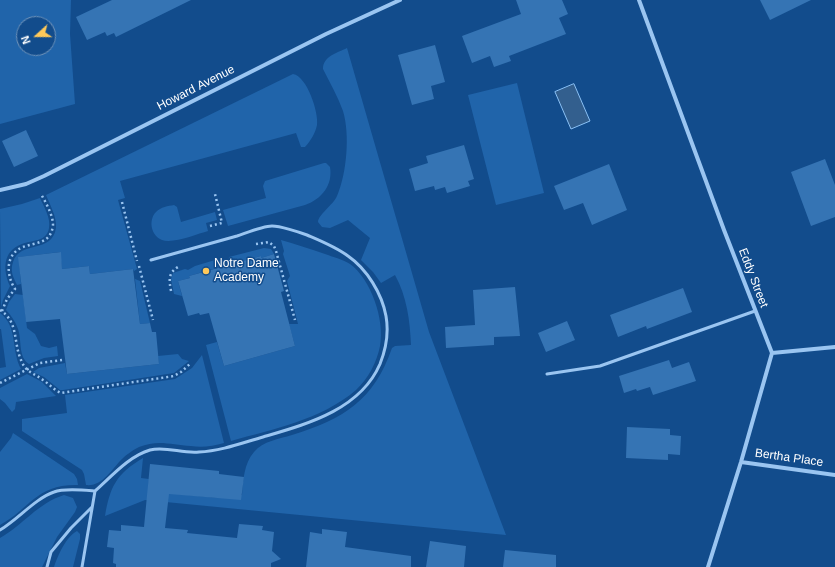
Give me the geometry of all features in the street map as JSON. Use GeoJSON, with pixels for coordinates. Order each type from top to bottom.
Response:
{"type":"FeatureCollection","features":[{"type":"Feature","properties":{"kind":"street","name":"Howard Avenue"},"geometry":{"type":"LineString","coordinates":[[0,190],[26,184],[44,176],[326,34],[400,0]]}},
{"type":"Feature","properties":{"kind":"street","name":"Eddy Street"},"geometry":{"type":"LineString","coordinates":[[638,0],[772,353]]}},
{"type":"Feature","properties":{"kind":"street"},"geometry":{"type":"LineString","coordinates":[[708,567],[741,462],[772,353],[835,348]]}},
{"type":"Feature","properties":{"kind":"street","name":"Bertha Place"},"geometry":{"type":"LineString","coordinates":[[741,462],[835,475]]}},
{"type":"Feature","properties":{"kind":"lane"},"geometry":{"type":"LineString","coordinates":[[82,567],[95,491],[138,455],[150,450],[161,448],[198,452],[218,450],[298,427],[340,408],[356,396],[376,374],[384,354],[387,339],[386,317],[383,305],[375,288],[367,274],[358,263],[348,255],[326,243],[298,232],[272,226],[151,260]]}},
{"type":"Feature","properties":{"kind":"lane"},"geometry":{"type":"LineString","coordinates":[[546,374],[600,366],[755,311]]}},
{"type":"Feature","properties":{"kind":"lane"},"geometry":{"type":"LineString","coordinates":[[0,530],[11,524],[35,503],[54,491],[95,491]]}},
{"type":"Feature","properties":{"kind":"lane"},"geometry":{"type":"LineString","coordinates":[[47,567],[51,552],[71,528],[92,507]]}},
{"type":"Feature","properties":{"kind":"path"},"geometry":{"type":"LineString","coordinates":[[41,194],[52,217],[52,227],[46,239],[41,243],[25,246],[14,253],[8,265],[8,274],[15,289],[1,310],[8,316],[13,327],[20,360],[27,369],[54,390],[61,393],[174,376],[191,363]]}},
{"type":"Feature","properties":{"kind":"path"},"geometry":{"type":"LineString","coordinates":[[210,226],[222,222],[215,194]]}},
{"type":"Feature","properties":{"kind":"path"},"geometry":{"type":"LineString","coordinates":[[251,246],[269,242],[274,246],[295,320]]}},
{"type":"Feature","properties":{"kind":"path"},"geometry":{"type":"LineString","coordinates":[[171,291],[169,282],[171,273],[174,269],[183,264]]}},
{"type":"Feature","properties":{"kind":"path"},"geometry":{"type":"LineString","coordinates":[[0,383],[46,361],[62,360]]}},
{"type":"Feature","properties":{"kind":"shaded area"},"geometry":{"type":"Polygon","coordinates":[[[0,0],[71,0],[70,34],[75,104],[0,124],[0,0]]]}},
{"type":"Feature","properties":{"kind":"shaded area"},"geometry":{"type":"Polygon","coordinates":[[[347,48],[429,332],[506,535],[145,500],[105,516],[109,497],[116,482],[126,470],[143,458],[141,478],[149,479],[148,491],[218,498],[242,495],[248,461],[258,448],[272,441],[310,429],[342,414],[355,405],[376,381],[385,366],[392,348],[395,346],[411,345],[410,327],[405,300],[395,275],[381,283],[361,260],[370,238],[348,220],[330,228],[322,227],[318,222],[320,216],[337,196],[343,176],[347,142],[343,111],[323,69],[325,61],[328,58],[347,48]]]}},
{"type":"Feature","properties":{"kind":"shaded area"},"geometry":{"type":"Polygon","coordinates":[[[293,74],[298,76],[303,81],[311,96],[316,112],[317,125],[312,137],[305,147],[301,147],[296,133],[120,181],[125,198],[118,200],[137,269],[134,271],[133,269],[90,274],[89,266],[62,269],[60,252],[19,257],[21,284],[17,285],[13,277],[12,268],[13,262],[17,255],[22,251],[49,241],[56,228],[54,215],[46,195],[293,74]]]}},
{"type":"Feature","properties":{"kind":"shaded area"},"geometry":{"type":"Polygon","coordinates":[[[517,83],[544,193],[496,205],[468,95],[517,83]]]}},
{"type":"Feature","properties":{"kind":"shaded area"},"geometry":{"type":"Polygon","coordinates":[[[574,84],[590,121],[571,129],[555,92],[574,84]]]}},
{"type":"Feature","properties":{"kind":"shaded area"},"geometry":{"type":"Polygon","coordinates":[[[324,163],[330,167],[330,180],[325,190],[316,199],[305,205],[228,226],[223,210],[266,198],[263,186],[265,181],[324,163]]]}},
{"type":"Feature","properties":{"kind":"shaded area"},"geometry":{"type":"Polygon","coordinates":[[[40,198],[49,220],[48,233],[38,240],[22,244],[15,247],[11,251],[5,268],[10,286],[1,307],[0,209],[40,198]]]}},
{"type":"Feature","properties":{"kind":"shaded area"},"geometry":{"type":"Polygon","coordinates":[[[174,205],[177,207],[181,222],[215,212],[217,220],[206,223],[208,231],[178,240],[162,240],[155,235],[153,231],[151,223],[152,219],[156,212],[160,209],[174,205]]]}},
{"type":"Feature","properties":{"kind":"shaded area"},"geometry":{"type":"Polygon","coordinates":[[[281,240],[341,259],[358,271],[364,279],[375,301],[381,336],[379,352],[371,370],[356,390],[328,409],[280,428],[231,441],[206,345],[217,342],[224,366],[295,346],[289,324],[298,324],[287,281],[290,276],[283,254],[284,251],[281,240]]]}},
{"type":"Feature","properties":{"kind":"shaded area"},"geometry":{"type":"Polygon","coordinates":[[[264,248],[271,249],[274,254],[228,265],[229,257],[264,248]]]}},
{"type":"Feature","properties":{"kind":"shaded area"},"geometry":{"type":"Polygon","coordinates":[[[215,260],[220,267],[189,276],[190,278],[178,281],[182,296],[174,294],[171,279],[173,273],[185,269],[188,270],[195,266],[215,260]]]}},
{"type":"Feature","properties":{"kind":"shaded area"},"geometry":{"type":"Polygon","coordinates":[[[135,279],[140,281],[150,323],[140,324],[135,279]]]}},
{"type":"Feature","properties":{"kind":"shaded area"},"geometry":{"type":"Polygon","coordinates":[[[15,294],[23,295],[27,328],[35,334],[41,346],[49,348],[57,346],[58,356],[44,358],[29,364],[23,357],[16,323],[6,310],[9,302],[15,294]]]}},
{"type":"Feature","properties":{"kind":"shaded area"},"geometry":{"type":"Polygon","coordinates":[[[0,313],[6,318],[12,332],[16,354],[21,369],[0,380],[0,368],[6,367],[0,329],[0,313]]]}},
{"type":"Feature","properties":{"kind":"shaded area"},"geometry":{"type":"Polygon","coordinates":[[[178,354],[182,359],[189,361],[174,373],[63,390],[60,390],[44,377],[33,372],[39,368],[65,363],[67,374],[159,364],[158,356],[178,354]]]}},
{"type":"Feature","properties":{"kind":"shaded area"},"geometry":{"type":"Polygon","coordinates":[[[202,355],[224,443],[212,446],[195,447],[165,443],[152,443],[137,448],[126,456],[102,480],[92,485],[86,485],[82,470],[22,431],[22,419],[67,413],[65,395],[175,379],[192,368],[202,355]]]}},
{"type":"Feature","properties":{"kind":"shaded area"},"geometry":{"type":"Polygon","coordinates":[[[27,374],[42,382],[56,396],[16,402],[15,409],[12,412],[0,399],[0,388],[27,374]]]}},
{"type":"Feature","properties":{"kind":"shaded area"},"geometry":{"type":"Polygon","coordinates":[[[13,433],[74,474],[78,485],[52,488],[35,498],[0,525],[0,452],[13,433]]]}},
{"type":"Feature","properties":{"kind":"shaded area"},"geometry":{"type":"Polygon","coordinates":[[[64,495],[73,498],[77,507],[57,537],[42,567],[0,567],[0,538],[46,503],[64,495]]]}},
{"type":"Feature","properties":{"kind":"shaded area"},"geometry":{"type":"Polygon","coordinates":[[[77,531],[80,534],[80,539],[73,567],[54,567],[60,552],[69,537],[77,531]]]}},
{"type":"Feature","properties":{"kind":"building"},"geometry":{"type":"Polygon","coordinates":[[[112,0],[191,0],[116,37],[114,33],[107,36],[105,32],[87,40],[76,17],[112,0]]]}},
{"type":"Feature","properties":{"kind":"building"},"geometry":{"type":"Polygon","coordinates":[[[516,0],[562,0],[568,14],[559,18],[566,34],[509,56],[511,61],[494,67],[490,56],[472,63],[462,36],[521,14],[516,0]]]}},
{"type":"Feature","properties":{"kind":"building"},"geometry":{"type":"Polygon","coordinates":[[[760,0],[811,0],[770,20],[760,0]]]}},
{"type":"Feature","properties":{"kind":"building"},"geometry":{"type":"Polygon","coordinates":[[[435,45],[445,82],[431,86],[434,99],[412,105],[398,55],[435,45]]]}},
{"type":"Feature","properties":{"kind":"building"},"geometry":{"type":"Polygon","coordinates":[[[26,130],[38,156],[14,167],[2,141],[26,130]]]}},
{"type":"Feature","properties":{"kind":"building"},"geometry":{"type":"Polygon","coordinates":[[[464,145],[474,179],[468,181],[470,186],[447,193],[445,187],[435,190],[434,186],[415,191],[409,169],[428,163],[426,156],[464,145]]]}},
{"type":"Feature","properties":{"kind":"building"},"geometry":{"type":"Polygon","coordinates":[[[825,159],[835,185],[835,217],[811,226],[791,172],[825,159]]]}},
{"type":"Feature","properties":{"kind":"building"},"geometry":{"type":"Polygon","coordinates":[[[609,164],[627,210],[592,225],[583,203],[564,210],[554,186],[609,164]]]}},
{"type":"Feature","properties":{"kind":"building"},"geometry":{"type":"Polygon","coordinates":[[[61,252],[62,269],[89,266],[90,274],[133,269],[140,324],[150,323],[152,332],[156,332],[159,364],[67,374],[60,319],[26,322],[18,257],[61,252]]]}},
{"type":"Feature","properties":{"kind":"building"},"geometry":{"type":"Polygon","coordinates":[[[274,254],[284,291],[281,292],[295,346],[224,366],[209,313],[200,315],[199,313],[188,316],[178,281],[190,278],[189,276],[261,256],[261,258],[274,254]]]}},
{"type":"Feature","properties":{"kind":"building"},"geometry":{"type":"Polygon","coordinates":[[[515,287],[520,336],[494,337],[494,345],[446,348],[445,327],[475,325],[473,290],[515,287]]]}},
{"type":"Feature","properties":{"kind":"building"},"geometry":{"type":"Polygon","coordinates":[[[683,288],[692,312],[647,329],[646,326],[618,337],[610,315],[683,288]]]}},
{"type":"Feature","properties":{"kind":"building"},"geometry":{"type":"Polygon","coordinates":[[[567,321],[575,340],[546,352],[538,333],[567,321]]]}},
{"type":"Feature","properties":{"kind":"building"},"geometry":{"type":"Polygon","coordinates":[[[669,360],[672,368],[689,362],[696,381],[653,395],[650,387],[624,393],[619,376],[669,360]]]}},
{"type":"Feature","properties":{"kind":"building"},"geometry":{"type":"Polygon","coordinates":[[[627,427],[670,429],[670,435],[681,436],[680,455],[668,454],[668,460],[626,458],[627,427]]]}},
{"type":"Feature","properties":{"kind":"building"},"geometry":{"type":"Polygon","coordinates":[[[150,464],[219,471],[219,474],[244,477],[241,500],[169,494],[165,528],[188,530],[187,533],[237,538],[239,524],[263,526],[262,530],[274,532],[272,551],[281,559],[271,563],[271,567],[116,567],[116,564],[113,563],[114,548],[107,547],[109,530],[121,531],[121,525],[144,527],[150,464]]]}},
{"type":"Feature","properties":{"kind":"building"},"geometry":{"type":"Polygon","coordinates":[[[322,529],[347,532],[345,547],[411,556],[411,567],[306,567],[310,532],[322,534],[322,529]]]}},
{"type":"Feature","properties":{"kind":"building"},"geometry":{"type":"Polygon","coordinates":[[[430,541],[466,546],[464,567],[426,567],[430,541]]]}},
{"type":"Feature","properties":{"kind":"building"},"geometry":{"type":"Polygon","coordinates":[[[505,550],[556,555],[556,567],[503,567],[505,550]]]}},
{"type":"Feature","properties":{"kind":"place","name":"Notre Dame Academy"},"geometry":{"type":"Point","coordinates":[206,271]}}]}
